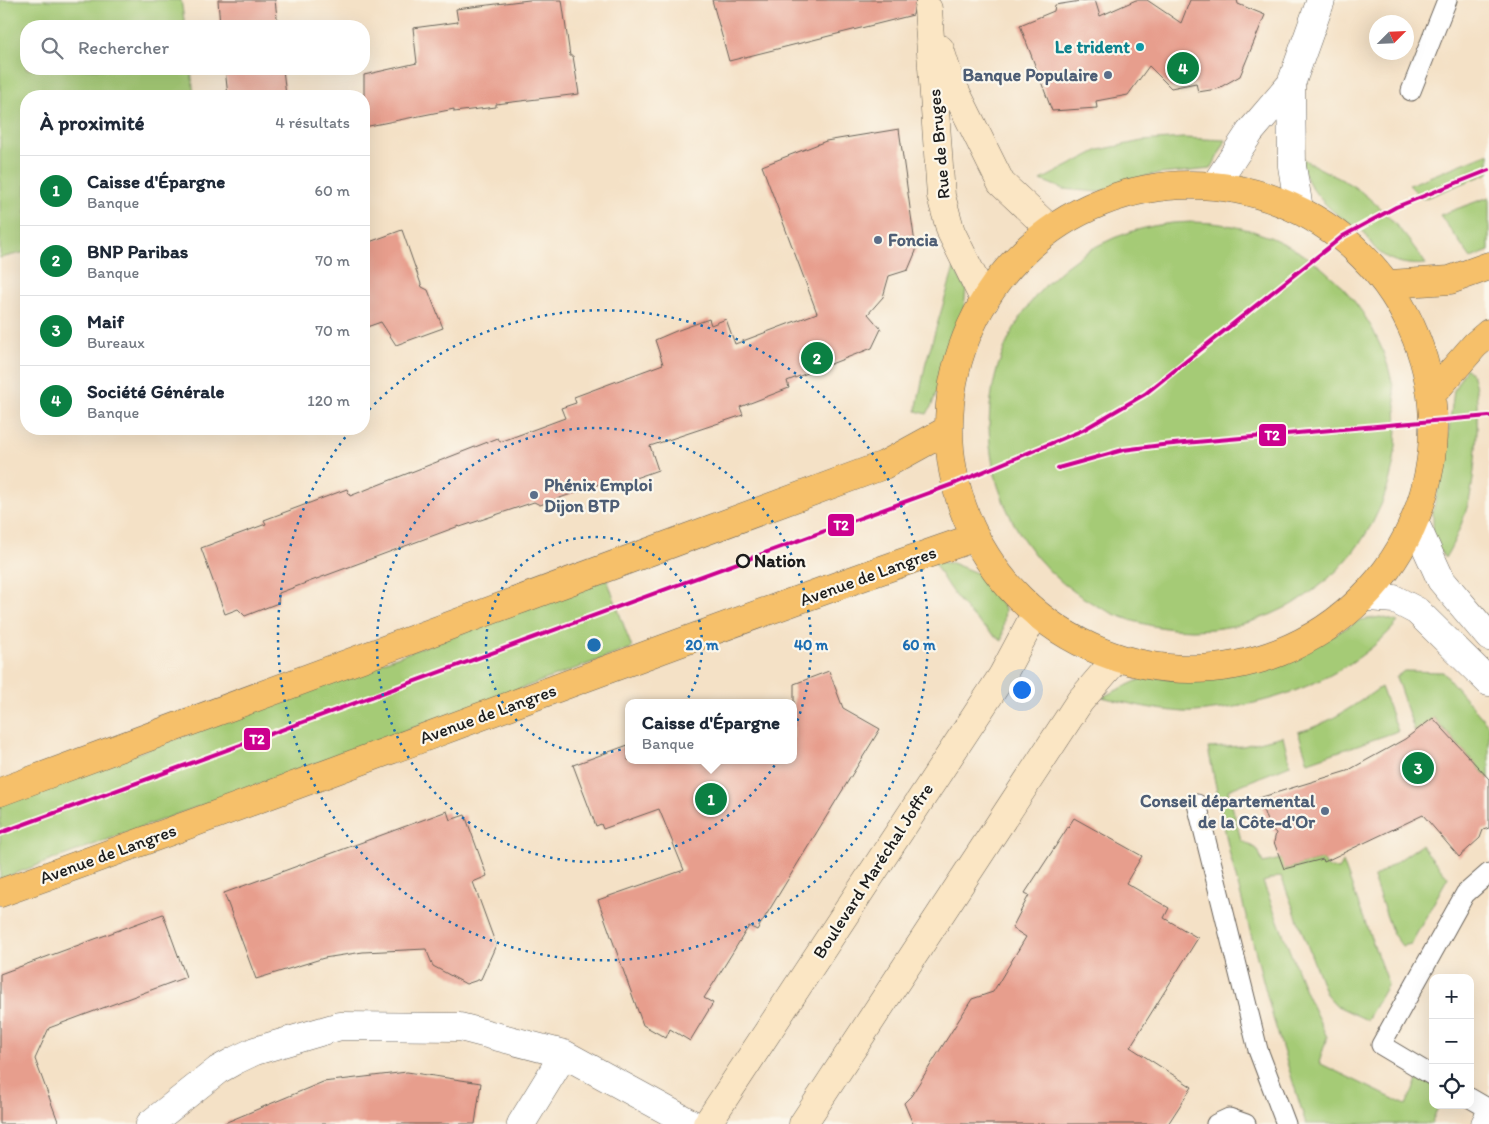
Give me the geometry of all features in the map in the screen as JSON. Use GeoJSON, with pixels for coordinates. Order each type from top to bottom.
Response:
{"type":"FeatureCollection","features":[{"type":"Feature","properties":{"kind":"main road","name":"Rue de Bruges"},"geometry":{"type":"LineString","coordinates":[[927,5],[949,78],[1001,183],[1049,228]]}},
{"type":"Feature","properties":{"kind":"main road","name":"Rue de Bruges"},"geometry":{"type":"LineString","coordinates":[[927,5],[940,196],[951,232],[985,301]]}},
{"type":"Feature","properties":{"kind":"main road"},"geometry":{"type":"LineString","coordinates":[[1165,185],[1215,185],[1249,191],[1299,209],[1343,236],[1390,284],[1420,345],[1427,365],[1432,394],[1434,440],[1432,466],[1422,508],[1415,523],[1394,563],[1369,596],[1318,632],[1256,660],[1204,670],[1149,667],[1117,658],[1035,614],[1003,580],[976,537],[958,490],[944,432],[952,372],[971,320],[1009,269],[1049,228],[1101,203],[1165,185]]}},
{"type":"Feature","properties":{"kind":"main road"},"geometry":{"type":"LineString","coordinates":[[1390,284],[1450,280],[1489,266]]}},
{"type":"Feature","properties":{"kind":"main road"},"geometry":{"type":"LineString","coordinates":[[1432,394],[1475,345],[1489,333]]}},
{"type":"Feature","properties":{"kind":"main road"},"geometry":{"type":"LineString","coordinates":[[0,792],[884,465],[944,432]]}},
{"type":"Feature","properties":{"kind":"main road","name":"Avenue de Langres"},"geometry":{"type":"LineString","coordinates":[[0,893],[172,832],[488,713],[976,537]]}},
{"type":"Feature","properties":{"kind":"main road","name":"Boulevard Maréchal Joffre"},"geometry":{"type":"LineString","coordinates":[[706,1124],[1002,676],[1035,614]]}},
{"type":"Feature","properties":{"kind":"main road"},"geometry":{"type":"LineString","coordinates":[[803,1124],[1080,701],[1117,658]]}},
{"type":"Feature","properties":{"kind":"street"},"geometry":{"type":"LineString","coordinates":[[1299,209],[1292,166],[1291,84],[1321,0]]}},
{"type":"Feature","properties":{"kind":"street"},"geometry":{"type":"LineString","coordinates":[[1215,185],[1250,132],[1291,84]]}},
{"type":"Feature","properties":{"kind":"street"},"geometry":{"type":"LineString","coordinates":[[1415,523],[1441,580],[1489,637]]}},
{"type":"Feature","properties":{"kind":"street"},"geometry":{"type":"LineString","coordinates":[[1369,596],[1394,599],[1417,611],[1489,682]]}},
{"type":"Feature","properties":{"kind":"street"},"geometry":{"type":"LineString","coordinates":[[150,1124],[202,1082],[227,1065],[255,1051],[340,1026],[460,1027],[564,1054],[692,1124]]}},
{"type":"Feature","properties":{"kind":"street"},"geometry":{"type":"LineString","coordinates":[[521,1124],[564,1054]]}},
{"type":"Feature","properties":{"kind":"street"},"geometry":{"type":"LineString","coordinates":[[1485,1124],[1489,1117]]}},
{"type":"Feature","properties":{"kind":"lane"},"geometry":{"type":"LineString","coordinates":[[1411,91],[1446,0]]}},
{"type":"Feature","properties":{"kind":"lane"},"geometry":{"type":"LineString","coordinates":[[1197,804],[1258,1050],[1286,1124]]}},
{"type":"Feature","properties":{"kind":"lane"},"geometry":{"type":"LineString","coordinates":[[1429,1074],[1381,1045],[1465,894],[1489,873]]}},
{"type":"Feature","properties":{"kind":"lane"},"geometry":{"type":"LineString","coordinates":[[1474,1101],[1489,1110]]}},
{"type":"Feature","properties":{"kind":"lane"},"geometry":{"type":"LineString","coordinates":[[1216,1124],[1229,1118],[1246,1124]]}},
{"type":"Feature","properties":{"kind":"green space"},"geometry":{"type":"Polygon","coordinates":[[[0,0],[181,0],[184,20],[20,20],[20,75],[192,75],[193,90],[20,90],[20,253],[0,258],[0,0]]]}},
{"type":"Feature","properties":{"kind":"green space"},"geometry":{"type":"Polygon","coordinates":[[[1183,138],[1226,140],[1211,169],[1150,175],[1098,192],[1063,189],[1041,180],[1099,150],[1142,141],[1183,138]]]}},
{"type":"Feature","properties":{"kind":"green space"},"geometry":{"type":"Polygon","coordinates":[[[1489,153],[1489,173],[1423,199],[1409,185],[1489,153]]]}},
{"type":"Feature","properties":{"kind":"green space"},"geometry":{"type":"Polygon","coordinates":[[[1302,158],[1359,190],[1369,198],[1395,224],[1426,264],[1397,262],[1378,251],[1365,233],[1339,216],[1319,198],[1305,175],[1302,158]]]}},
{"type":"Feature","properties":{"kind":"green space"},"geometry":{"type":"Polygon","coordinates":[[[1489,197],[1489,251],[1471,258],[1440,215],[1489,197]]]}},
{"type":"Feature","properties":{"kind":"green space"},"geometry":{"type":"Polygon","coordinates":[[[1193,222],[1233,226],[1271,238],[1289,246],[1306,257],[1337,282],[1362,313],[1373,330],[1381,348],[1393,386],[1397,426],[1393,466],[1381,504],[1373,522],[1362,539],[1337,570],[1306,595],[1289,606],[1271,614],[1233,626],[1193,630],[1153,626],[1115,614],[1097,606],[1080,595],[1049,570],[1024,539],[1013,522],[1005,504],[993,466],[989,426],[993,386],[1005,348],[1013,330],[1024,313],[1049,282],[1080,257],[1097,246],[1115,238],[1153,226],[1193,222]]]}},
{"type":"Feature","properties":{"kind":"green space"},"geometry":{"type":"Polygon","coordinates":[[[954,268],[966,289],[964,308],[932,405],[927,414],[916,411],[926,362],[954,268]]]}},
{"type":"Feature","properties":{"kind":"green space"},"geometry":{"type":"Polygon","coordinates":[[[1466,368],[1472,375],[1476,387],[1477,439],[1469,501],[1456,537],[1445,558],[1433,540],[1433,511],[1445,460],[1454,390],[1466,368]]]}},
{"type":"Feature","properties":{"kind":"green space"},"geometry":{"type":"Polygon","coordinates":[[[934,562],[952,563],[984,576],[1005,609],[1002,641],[981,625],[963,606],[947,585],[934,562]]]}},
{"type":"Feature","properties":{"kind":"green space"},"geometry":{"type":"Polygon","coordinates":[[[607,579],[632,648],[0,879],[0,804],[607,579]]]}},
{"type":"Feature","properties":{"kind":"green space"},"geometry":{"type":"Polygon","coordinates":[[[1381,617],[1398,622],[1361,656],[1340,670],[1318,681],[1271,699],[1222,709],[1189,712],[1153,708],[1102,697],[1145,677],[1204,680],[1283,661],[1317,645],[1360,620],[1381,617]]]}},
{"type":"Feature","properties":{"kind":"green space"},"geometry":{"type":"Polygon","coordinates":[[[1404,671],[1443,672],[1489,726],[1489,779],[1434,718],[1415,732],[1396,677],[1404,671]]]}},
{"type":"Feature","properties":{"kind":"green space"},"geometry":{"type":"Polygon","coordinates":[[[1381,687],[1398,731],[1308,762],[1298,732],[1331,719],[1381,687]]]}},
{"type":"Feature","properties":{"kind":"green space"},"geometry":{"type":"Polygon","coordinates":[[[1283,736],[1290,765],[1228,790],[1241,840],[1258,850],[1263,863],[1281,859],[1285,869],[1323,859],[1328,868],[1338,869],[1343,862],[1388,984],[1367,1020],[1337,1006],[1326,994],[1281,876],[1263,882],[1306,993],[1327,1037],[1319,1063],[1406,1105],[1419,1076],[1429,1082],[1429,1109],[1437,1109],[1431,1124],[1306,1124],[1273,1018],[1230,855],[1208,748],[1243,746],[1283,736]]]}},
{"type":"Feature","properties":{"kind":"green space"},"geometry":{"type":"Polygon","coordinates":[[[1421,845],[1448,877],[1411,944],[1402,946],[1393,934],[1373,878],[1421,845]]]}},
{"type":"Feature","properties":{"kind":"building"},"geometry":{"type":"Polygon","coordinates":[[[218,0],[275,0],[277,20],[220,20],[218,0]]]}},
{"type":"Feature","properties":{"kind":"building"},"geometry":{"type":"Polygon","coordinates":[[[529,0],[562,0],[570,56],[573,56],[579,94],[496,104],[496,107],[454,112],[454,109],[370,126],[370,90],[364,90],[364,75],[417,63],[413,28],[458,22],[456,9],[529,0]]]}},
{"type":"Feature","properties":{"kind":"building"},"geometry":{"type":"Polygon","coordinates":[[[712,0],[916,0],[913,15],[729,61],[712,0]]]}},
{"type":"Feature","properties":{"kind":"building","name":"Le trident"},"geometry":{"type":"Polygon","coordinates":[[[1095,0],[1100,16],[1136,0],[1147,0],[1181,23],[1190,0],[1237,0],[1238,4],[1265,15],[1240,76],[1217,89],[1198,92],[1196,83],[1171,88],[1149,66],[1128,95],[1096,101],[1097,108],[1052,111],[1020,25],[1054,11],[1055,5],[1095,0]]]}},
{"type":"Feature","properties":{"kind":"building"},"geometry":{"type":"Polygon","coordinates":[[[226,75],[284,75],[285,90],[227,90],[226,75]]]}},
{"type":"Feature","properties":{"kind":"building"},"geometry":{"type":"Polygon","coordinates":[[[899,129],[916,251],[908,270],[889,276],[883,297],[868,314],[881,329],[872,348],[787,381],[789,388],[740,407],[743,415],[650,446],[658,470],[607,488],[605,482],[540,505],[534,502],[459,526],[279,593],[278,603],[245,616],[238,609],[225,614],[201,548],[266,524],[264,520],[347,489],[350,496],[498,438],[500,442],[565,418],[561,408],[576,403],[574,397],[663,364],[655,340],[676,331],[709,319],[711,325],[726,319],[735,344],[817,313],[762,166],[826,141],[899,129]]]}},
{"type":"Feature","properties":{"kind":"building"},"geometry":{"type":"Polygon","coordinates":[[[402,230],[422,287],[428,290],[443,328],[396,345],[381,322],[370,326],[370,242],[402,230]]]}},
{"type":"Feature","properties":{"kind":"building"},"geometry":{"type":"Polygon","coordinates":[[[829,671],[843,708],[880,729],[757,930],[749,926],[704,998],[713,1003],[690,1041],[670,1029],[666,1038],[643,1025],[598,900],[684,870],[659,809],[603,829],[601,824],[596,826],[573,765],[625,746],[625,764],[797,764],[797,699],[794,699],[794,684],[829,671]]]}},
{"type":"Feature","properties":{"kind":"building"},"geometry":{"type":"Polygon","coordinates":[[[1433,718],[1489,779],[1489,828],[1483,830],[1480,838],[1459,857],[1423,815],[1324,862],[1323,859],[1284,869],[1274,842],[1276,833],[1269,827],[1259,798],[1347,771],[1405,739],[1433,718]]]}},
{"type":"Feature","properties":{"kind":"building"},"geometry":{"type":"Polygon","coordinates":[[[447,811],[450,820],[465,815],[487,876],[473,882],[496,945],[481,979],[466,984],[433,966],[426,949],[363,952],[324,958],[256,979],[224,893],[447,811]]]}},
{"type":"Feature","properties":{"kind":"building"},"geometry":{"type":"Polygon","coordinates":[[[1074,818],[1142,856],[1126,883],[1169,908],[1164,918],[1198,938],[1130,1047],[1192,1087],[1168,1124],[913,1124],[904,1103],[911,1096],[972,999],[993,992],[1026,937],[1012,928],[1029,895],[1025,893],[1074,818]]]}},
{"type":"Feature","properties":{"kind":"building"},"geometry":{"type":"Polygon","coordinates":[[[163,914],[186,977],[49,1028],[35,1059],[59,1124],[0,1124],[0,974],[163,914]]]}},
{"type":"Feature","properties":{"kind":"building"},"geometry":{"type":"Polygon","coordinates":[[[407,1072],[481,1083],[475,1124],[222,1124],[323,1082],[407,1072]]]}},
{"type":"Feature","properties":{"kind":"transit line","name":"T2"},"geometry":{"type":"LineString","coordinates":[[0,833],[956,483],[1083,430],[1145,394],[1343,236],[1396,207],[1489,170]]}},
{"type":"Feature","properties":{"kind":"transit line","name":"T2"},"geometry":{"type":"LineString","coordinates":[[1058,468],[1123,450],[1162,445],[1489,416]]}},
{"type":"Feature","properties":{"kind":"place","name":"Le trident"},"geometry":{"type":"Point","coordinates":[1140,47]}},
{"type":"Feature","properties":{"kind":"place","name":"Société Générale"},"geometry":{"type":"Point","coordinates":[1183,68]}},
{"type":"Feature","properties":{"kind":"place","name":"Banque Populaire"},"geometry":{"type":"Point","coordinates":[1108,75]}},
{"type":"Feature","properties":{"kind":"place","name":"Foncia"},"geometry":{"type":"Point","coordinates":[878,240]}},
{"type":"Feature","properties":{"kind":"place","name":"BNP Paribas"},"geometry":{"type":"Point","coordinates":[817,358]}},
{"type":"Feature","properties":{"kind":"place","name":"Phénix Emploi Dijon BTP"},"geometry":{"type":"Point","coordinates":[534,495]}},
{"type":"Feature","properties":{"kind":"place","name":"Nation"},"geometry":{"type":"Point","coordinates":[743,561]}},
{"type":"Feature","properties":{"kind":"place","name":"Maif"},"geometry":{"type":"Point","coordinates":[1418,768]}},
{"type":"Feature","properties":{"kind":"place","name":"Caisse d'Épargne"},"geometry":{"type":"Point","coordinates":[711,799]}},
{"type":"Feature","properties":{"kind":"place","name":"Conseil départemental de la Côte-d'Or"},"geometry":{"type":"Point","coordinates":[1325,811]}}]}
